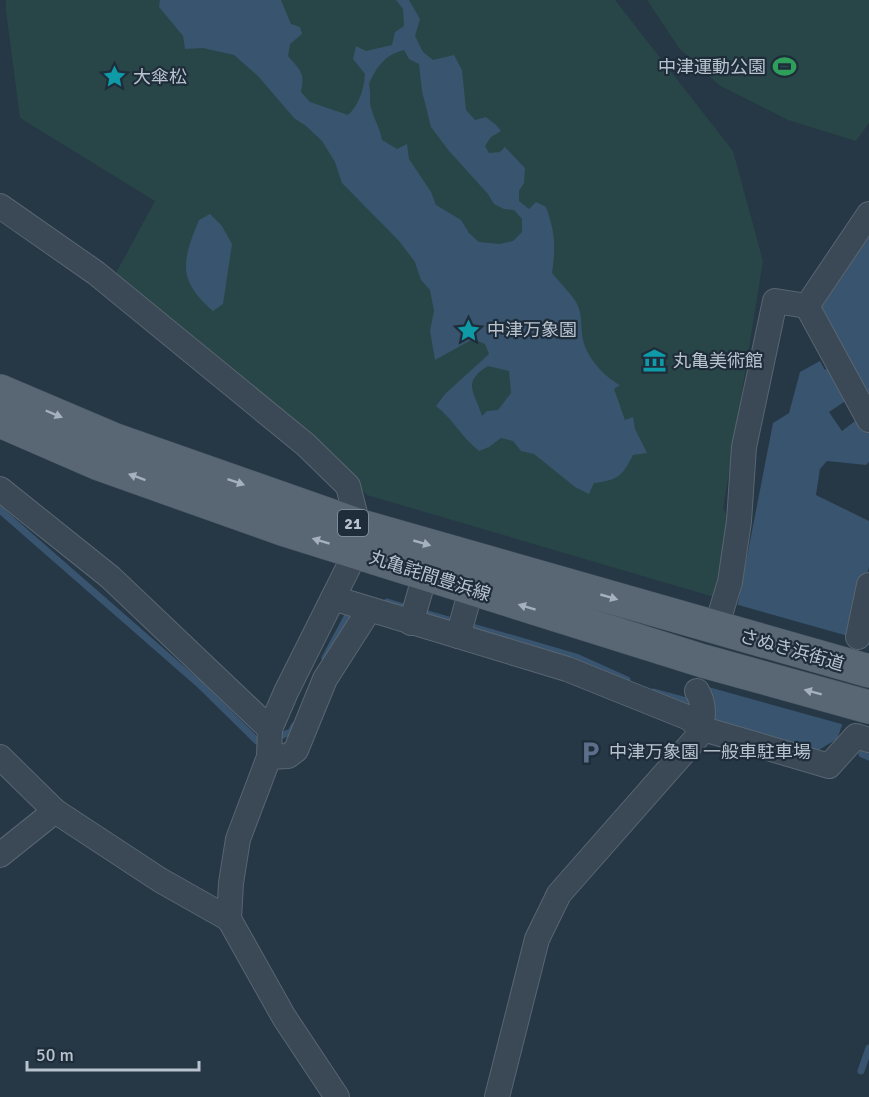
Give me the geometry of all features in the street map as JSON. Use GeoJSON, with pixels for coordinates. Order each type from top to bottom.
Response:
{"type":"FeatureCollection","features":[{"type":"Feature","properties":{"kind":"main road","name":"丸亀詫間豊浜線"},"geometry":{"type":"LineString","coordinates":[[0,391],[357,538],[416,604],[701,699],[869,707]]}},
{"type":"Feature","properties":{"kind":"main road","name":"丸亀詫間豊浜線"},"geometry":{"type":"LineString","coordinates":[[0,421],[99,464],[282,529],[357,538],[716,628]]}},
{"type":"Feature","properties":{"kind":"main road","name":"さぬき浜街道"},"geometry":{"type":"LineString","coordinates":[[716,628],[869,671]]}},
{"type":"Feature","properties":{"kind":"street"},"geometry":{"type":"LineString","coordinates":[[0,206],[96,273],[306,445],[348,486],[357,538],[353,604],[296,750],[288,756],[270,741],[110,578],[0,489]]}},
{"type":"Feature","properties":{"kind":"street"},"geometry":{"type":"LineString","coordinates":[[807,306],[869,214]]}},
{"type":"Feature","properties":{"kind":"street"},"geometry":{"type":"LineString","coordinates":[[716,628],[730,582],[739,521],[744,447],[775,301],[807,306]]}},
{"type":"Feature","properties":{"kind":"street"},"geometry":{"type":"LineString","coordinates":[[807,306],[869,420]]}},
{"type":"Feature","properties":{"kind":"street"},"geometry":{"type":"LineString","coordinates":[[858,637],[869,585]]}},
{"type":"Feature","properties":{"kind":"street"},"geometry":{"type":"LineString","coordinates":[[229,919],[231,883],[238,839],[286,692],[353,604]]}},
{"type":"Feature","properties":{"kind":"street"},"geometry":{"type":"LineString","coordinates":[[353,604],[416,604],[463,618],[567,669],[689,718],[701,699]]}},
{"type":"Feature","properties":{"kind":"street"},"geometry":{"type":"LineString","coordinates":[[701,699],[830,766],[856,736],[869,740]]}},
{"type":"Feature","properties":{"kind":"street"},"geometry":{"type":"LineString","coordinates":[[497,1097],[537,939],[559,894],[659,773],[699,735],[701,699]]}},
{"type":"Feature","properties":{"kind":"street"},"geometry":{"type":"LineString","coordinates":[[0,757],[55,811],[160,880],[229,919],[284,1017],[337,1097]]}},
{"type":"Feature","properties":{"kind":"street"},"geometry":{"type":"LineString","coordinates":[[0,855],[55,811]]}},
{"type":"Feature","properties":{"kind":"green space","name":"中津万象園"},"geometry":{"type":"Polygon","coordinates":[[[6,0],[615,0],[733,151],[763,261],[723,509],[728,516],[714,597],[367,495],[280,407],[116,273],[155,201],[20,118],[6,0]]]}},
{"type":"Feature","properties":{"kind":"green space","name":"中津運動公園"},"geometry":{"type":"Polygon","coordinates":[[[647,0],[869,0],[869,123],[856,141],[788,120],[719,85],[679,48],[647,0]]]}},
{"type":"Feature","properties":{"kind":"water"},"geometry":{"type":"Polygon","coordinates":[[[160,0],[281,0],[291,24],[300,27],[302,34],[290,44],[288,56],[301,72],[301,92],[310,102],[348,115],[358,102],[365,74],[353,59],[356,46],[366,51],[392,45],[395,32],[404,26],[403,9],[396,0],[409,0],[420,19],[415,36],[423,52],[433,60],[454,55],[462,70],[466,110],[475,120],[486,117],[501,131],[491,137],[485,146],[489,153],[500,152],[505,147],[525,168],[519,201],[529,209],[536,202],[546,207],[554,239],[552,273],[578,306],[582,334],[590,357],[607,376],[620,385],[614,389],[625,420],[633,417],[635,429],[647,453],[633,455],[619,476],[594,483],[589,494],[575,487],[534,454],[521,451],[513,441],[501,438],[479,451],[473,446],[436,406],[445,394],[489,354],[485,344],[473,339],[435,360],[430,331],[434,311],[430,290],[421,280],[415,262],[399,241],[342,183],[335,162],[322,141],[294,118],[258,76],[234,55],[203,48],[185,49],[183,36],[159,7],[160,0]],[[404,50],[386,58],[369,84],[371,108],[382,140],[397,149],[407,144],[409,159],[431,192],[436,205],[461,220],[469,233],[479,242],[499,244],[513,241],[522,232],[522,219],[514,210],[504,209],[494,204],[431,127],[422,91],[419,64],[409,59],[404,50]],[[488,366],[479,372],[472,383],[482,416],[487,411],[498,410],[511,393],[509,371],[488,366]]]}},
{"type":"Feature","properties":{"kind":"water"},"geometry":{"type":"Polygon","coordinates":[[[210,214],[222,226],[232,244],[223,304],[213,311],[193,289],[186,269],[189,247],[199,220],[210,214]]]}},
{"type":"Feature","properties":{"kind":"water"},"geometry":{"type":"Polygon","coordinates":[[[869,227],[869,403],[818,301],[869,227]]]}},
{"type":"Feature","properties":{"kind":"water"},"geometry":{"type":"Polygon","coordinates":[[[820,361],[825,370],[831,365],[850,398],[829,412],[842,431],[859,418],[869,433],[869,462],[866,465],[827,461],[820,469],[816,495],[869,521],[869,567],[862,594],[843,723],[837,739],[817,751],[710,724],[707,687],[738,603],[773,423],[789,413],[800,372],[820,361]]]}},
{"type":"Feature","properties":{"kind":"pier"},"geometry":{"type":"Polygon","coordinates":[[[735,604],[855,638],[845,725],[705,686],[735,604]]]}},
{"type":"Feature","properties":{"kind":"waterway"},"geometry":{"type":"LineString","coordinates":[[0,510],[199,684],[257,741],[291,732],[294,726]]}},
{"type":"Feature","properties":{"kind":"waterway"},"geometry":{"type":"LineString","coordinates":[[387,602],[576,657],[627,680]]}},
{"type":"Feature","properties":{"kind":"waterway"},"geometry":{"type":"LineString","coordinates":[[325,658],[352,608]]}},
{"type":"Feature","properties":{"kind":"waterway"},"geometry":{"type":"LineString","coordinates":[[653,692],[697,704]]}},
{"type":"Feature","properties":{"kind":"waterway"},"geometry":{"type":"LineString","coordinates":[[862,754],[869,757]]}},
{"type":"Feature","properties":{"kind":"waterway"},"geometry":{"type":"LineString","coordinates":[[861,1071],[869,1048]]}},
{"type":"Feature","properties":{"kind":"place","name":"中津運動公園"},"geometry":{"type":"Point","coordinates":[784,67]}},
{"type":"Feature","properties":{"kind":"place","name":"大傘松"},"geometry":{"type":"Point","coordinates":[115,77]}},
{"type":"Feature","properties":{"kind":"place","name":"中津万象園"},"geometry":{"type":"Point","coordinates":[469,330]}},
{"type":"Feature","properties":{"kind":"place","name":"丸亀美術館"},"geometry":{"type":"Point","coordinates":[655,361]}},
{"type":"Feature","properties":{"kind":"place","name":"中津万象園 一般車駐車場"},"geometry":{"type":"Point","coordinates":[591,752]}}]}
